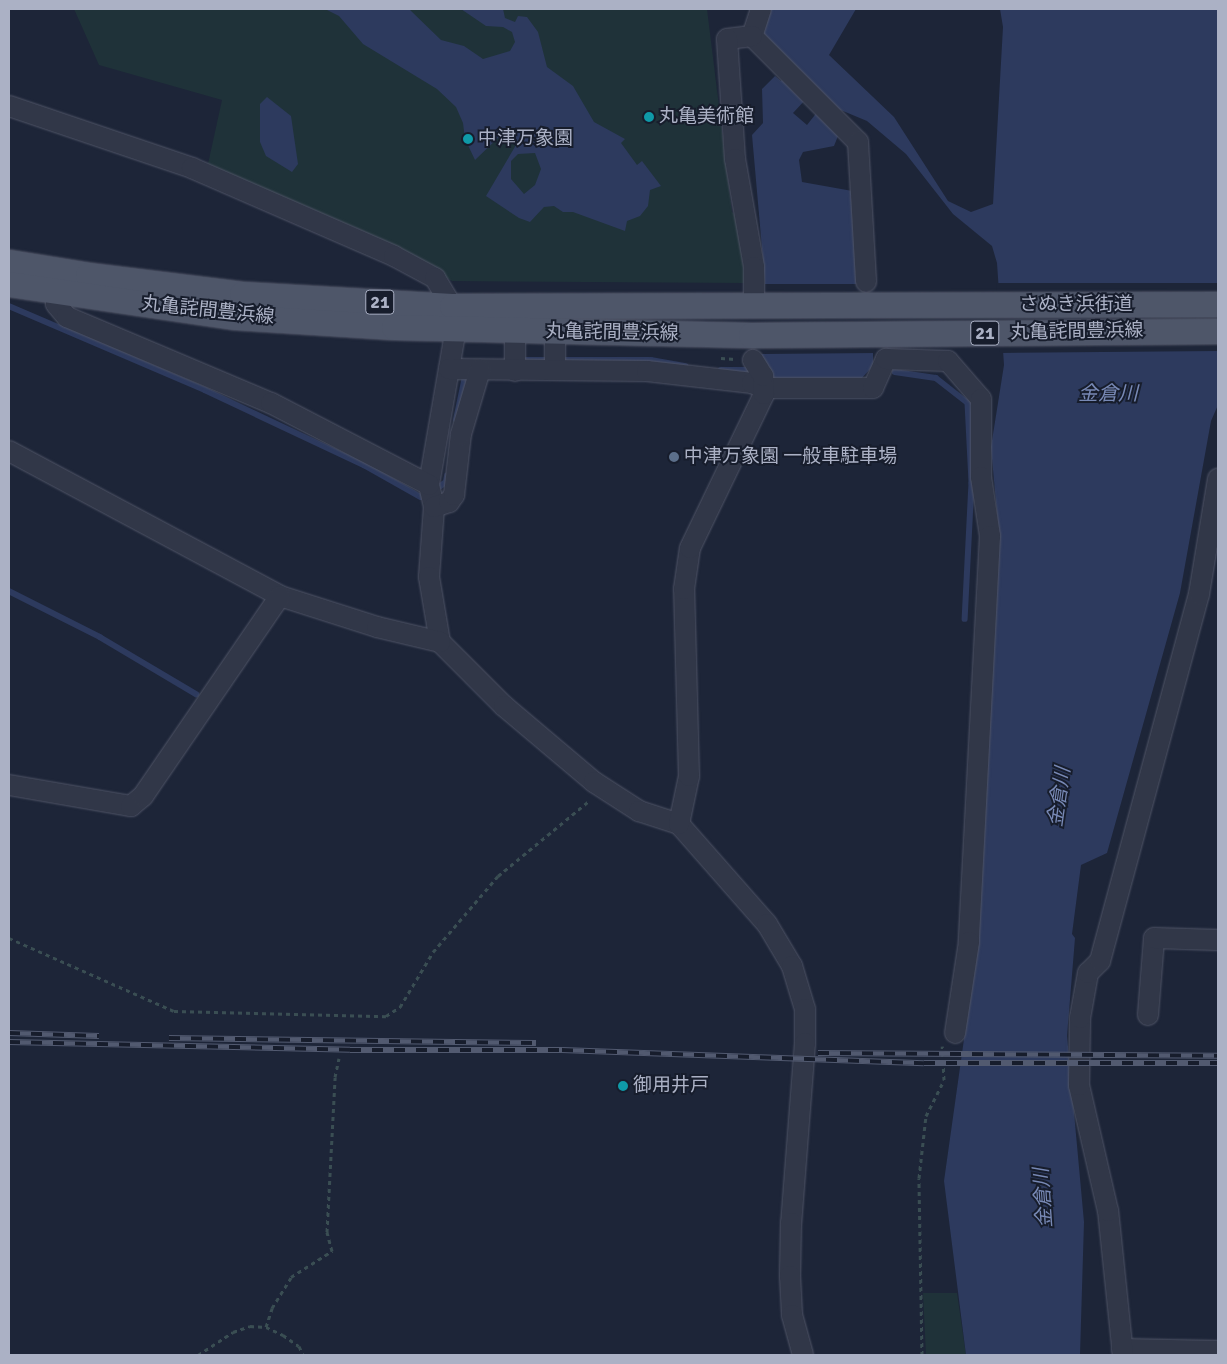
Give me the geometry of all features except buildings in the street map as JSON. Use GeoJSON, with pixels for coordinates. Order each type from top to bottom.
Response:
{"type":"FeatureCollection","features":[{"type":"Feature","properties":{"kind":"main road","name":"丸亀詫間豊浜線"},"geometry":{"type":"LineString","coordinates":[[9,262],[62,283],[236,316],[454,317],[754,307]]}},
{"type":"Feature","properties":{"kind":"main road","name":"丸亀詫間豊浜線"},"geometry":{"type":"LineString","coordinates":[[9,284],[62,283]]}},
{"type":"Feature","properties":{"kind":"main road","name":"さぬき浜街道"},"geometry":{"type":"LineString","coordinates":[[754,307],[1218,304]]}},
{"type":"Feature","properties":{"kind":"main road","name":"丸亀詫間豊浜線"},"geometry":{"type":"LineString","coordinates":[[454,317],[515,354],[554,355],[751,335],[1218,331]]}},
{"type":"Feature","properties":{"kind":"street"},"geometry":{"type":"LineString","coordinates":[[752,36],[761,9]]}},
{"type":"Feature","properties":{"kind":"street"},"geometry":{"type":"LineString","coordinates":[[752,36],[858,142],[866,282]]}},
{"type":"Feature","properties":{"kind":"street"},"geometry":{"type":"LineString","coordinates":[[752,36],[727,39],[735,159],[754,267],[754,307]]}},
{"type":"Feature","properties":{"kind":"street"},"geometry":{"type":"LineString","coordinates":[[9,106],[192,168],[394,256],[435,278],[454,317],[466,369],[454,496],[449,502],[431,494],[270,403],[67,317],[56,304],[62,283]]}},
{"type":"Feature","properties":{"kind":"street"},"geometry":{"type":"LineString","coordinates":[[466,369],[515,354],[554,355],[646,372],[752,383],[760,372]]}},
{"type":"Feature","properties":{"kind":"street"},"geometry":{"type":"LineString","coordinates":[[760,372],[872,388],[886,359],[948,361],[981,399],[981,477],[990,536],[969,942],[948,1037]]}},
{"type":"Feature","properties":{"kind":"street"},"geometry":{"type":"LineString","coordinates":[[440,642],[429,577],[431,494],[466,369]]}},
{"type":"Feature","properties":{"kind":"street"},"geometry":{"type":"LineString","coordinates":[[679,824],[689,776],[684,588],[690,548],[742,432],[760,372]]}},
{"type":"Feature","properties":{"kind":"street"},"geometry":{"type":"LineString","coordinates":[[9,451],[280,596],[377,627],[440,642],[504,706],[606,789],[639,811],[679,824],[779,940],[792,966],[804,1009],[805,1042],[791,1223],[790,1276],[792,1315],[803,1355]]}},
{"type":"Feature","properties":{"kind":"street"},"geometry":{"type":"LineString","coordinates":[[1218,479],[1199,594],[1100,961],[1088,973],[1080,1018],[1079,1085],[1108,1211],[1122,1352],[1218,1351]]}},
{"type":"Feature","properties":{"kind":"street"},"geometry":{"type":"LineString","coordinates":[[9,785],[131,806],[143,796],[280,596]]}},
{"type":"Feature","properties":{"kind":"street"},"geometry":{"type":"LineString","coordinates":[[1148,1015],[1154,938],[1218,940]]}},
{"type":"Feature","properties":{"kind":"path"},"geometry":{"type":"LineString","coordinates":[[9,938],[174,1011],[386,1016],[400,1007],[432,952],[498,876],[606,789]]}},
{"type":"Feature","properties":{"kind":"path"},"geometry":{"type":"LineString","coordinates":[[922,1355],[920,1178],[926,1116],[944,1080],[948,1037]]}},
{"type":"Feature","properties":{"kind":"path"},"geometry":{"type":"LineString","coordinates":[[266,1327],[272,1308],[291,1276],[332,1252],[327,1232],[335,1077],[339,1058]]}},
{"type":"Feature","properties":{"kind":"path"},"geometry":{"type":"LineString","coordinates":[[198,1355],[233,1332],[250,1326],[266,1327],[299,1346],[304,1355]]}},
{"type":"Feature","properties":{"kind":"shaded area","name":"中津万象園"},"geometry":{"type":"Polygon","coordinates":[[[74,9],[707,9],[732,212],[738,217],[745,283],[452,281],[365,232],[208,164],[222,100],[99,65],[74,9]]]}},
{"type":"Feature","properties":{"kind":"shaded area"},"geometry":{"type":"Polygon","coordinates":[[[923,1293],[957,1293],[966,1355],[926,1355],[923,1293]]]}},
{"type":"Feature","properties":{"kind":"water"},"geometry":{"type":"Polygon","coordinates":[[[325,9],[409,9],[441,40],[464,46],[483,59],[510,51],[515,42],[512,32],[503,27],[486,26],[461,9],[503,9],[505,18],[515,22],[518,16],[527,17],[538,32],[547,67],[573,86],[594,122],[625,139],[621,143],[637,165],[642,161],[661,186],[650,190],[648,206],[640,216],[627,221],[625,231],[573,212],[563,212],[554,206],[544,207],[530,222],[519,218],[486,196],[516,145],[510,137],[500,136],[475,160],[465,139],[463,123],[456,107],[437,89],[363,44],[339,16],[325,9]],[[535,153],[518,154],[511,161],[511,179],[524,194],[535,185],[541,169],[535,153]]]}},
{"type":"Feature","properties":{"kind":"water","name":"金倉川"},"geometry":{"type":"Polygon","coordinates":[[[767,9],[856,9],[829,55],[894,117],[948,201],[971,212],[993,204],[1003,27],[1000,9],[1218,9],[1218,405],[1211,421],[1180,593],[1107,853],[1081,865],[1072,934],[1075,938],[1067,1036],[1084,1222],[1080,1355],[966,1355],[944,1181],[965,1032],[998,524],[991,447],[1004,365],[997,263],[992,246],[953,214],[906,154],[867,121],[831,106],[760,30],[767,9]]]}},
{"type":"Feature","properties":{"kind":"water"},"geometry":{"type":"Polygon","coordinates":[[[775,76],[781,81],[785,76],[807,98],[793,113],[807,125],[818,111],[840,131],[834,146],[803,152],[799,160],[802,182],[858,192],[860,248],[873,352],[873,366],[860,380],[770,383],[760,354],[765,282],[752,135],[763,123],[762,89],[775,76]]]}},
{"type":"Feature","properties":{"kind":"water"},"geometry":{"type":"Polygon","coordinates":[[[267,97],[291,116],[298,164],[292,172],[266,156],[260,142],[260,104],[267,97]]]}},
{"type":"Feature","properties":{"kind":"pier"},"geometry":{"type":"Polygon","coordinates":[[[996,283],[1218,283],[1218,351],[1000,353],[996,283]]]}},
{"type":"Feature","properties":{"kind":"pier"},"geometry":{"type":"Polygon","coordinates":[[[763,284],[864,284],[876,353],[758,354],[763,284]]]}},
{"type":"Feature","properties":{"kind":"waterway"},"geometry":{"type":"LineString","coordinates":[[9,306],[205,390],[364,465],[421,497],[426,494]]}},
{"type":"Feature","properties":{"kind":"waterway"},"geometry":{"type":"LineString","coordinates":[[524,360],[651,360],[685,366]]}},
{"type":"Feature","properties":{"kind":"waterway"},"geometry":{"type":"LineString","coordinates":[[721,370],[754,370]]}},
{"type":"Feature","properties":{"kind":"waterway"},"geometry":{"type":"LineString","coordinates":[[456,420],[466,372]]}},
{"type":"Feature","properties":{"kind":"waterway"},"geometry":{"type":"LineString","coordinates":[[895,372],[936,378],[968,403],[972,483],[965,619]]}},
{"type":"Feature","properties":{"kind":"waterway"},"geometry":{"type":"LineString","coordinates":[[435,490],[446,482],[447,476]]}},
{"type":"Feature","properties":{"kind":"waterway"},"geometry":{"type":"LineString","coordinates":[[9,591],[100,637],[196,694]]}},
{"type":"Feature","properties":{"kind":"railway"},"geometry":{"type":"LineString","coordinates":[[9,1033],[99,1036]]}},
{"type":"Feature","properties":{"kind":"railway"},"geometry":{"type":"LineString","coordinates":[[169,1038],[536,1043]]}},
{"type":"Feature","properties":{"kind":"railway"},"geometry":{"type":"LineString","coordinates":[[9,1042],[350,1050],[562,1050],[924,1063],[1218,1063]]}},
{"type":"Feature","properties":{"kind":"railway"},"geometry":{"type":"LineString","coordinates":[[818,1053],[1218,1056]]}},
{"type":"Feature","properties":{"kind":"place","name":"丸亀美術館"},"geometry":{"type":"Point","coordinates":[649,117]}},
{"type":"Feature","properties":{"kind":"place","name":"中津万象園"},"geometry":{"type":"Point","coordinates":[468,139]}},
{"type":"Feature","properties":{"kind":"place","name":"中津万象園 一般車駐車場"},"geometry":{"type":"Point","coordinates":[674,457]}},
{"type":"Feature","properties":{"kind":"place","name":"御用井戸"},"geometry":{"type":"Point","coordinates":[623,1086]}}]}
